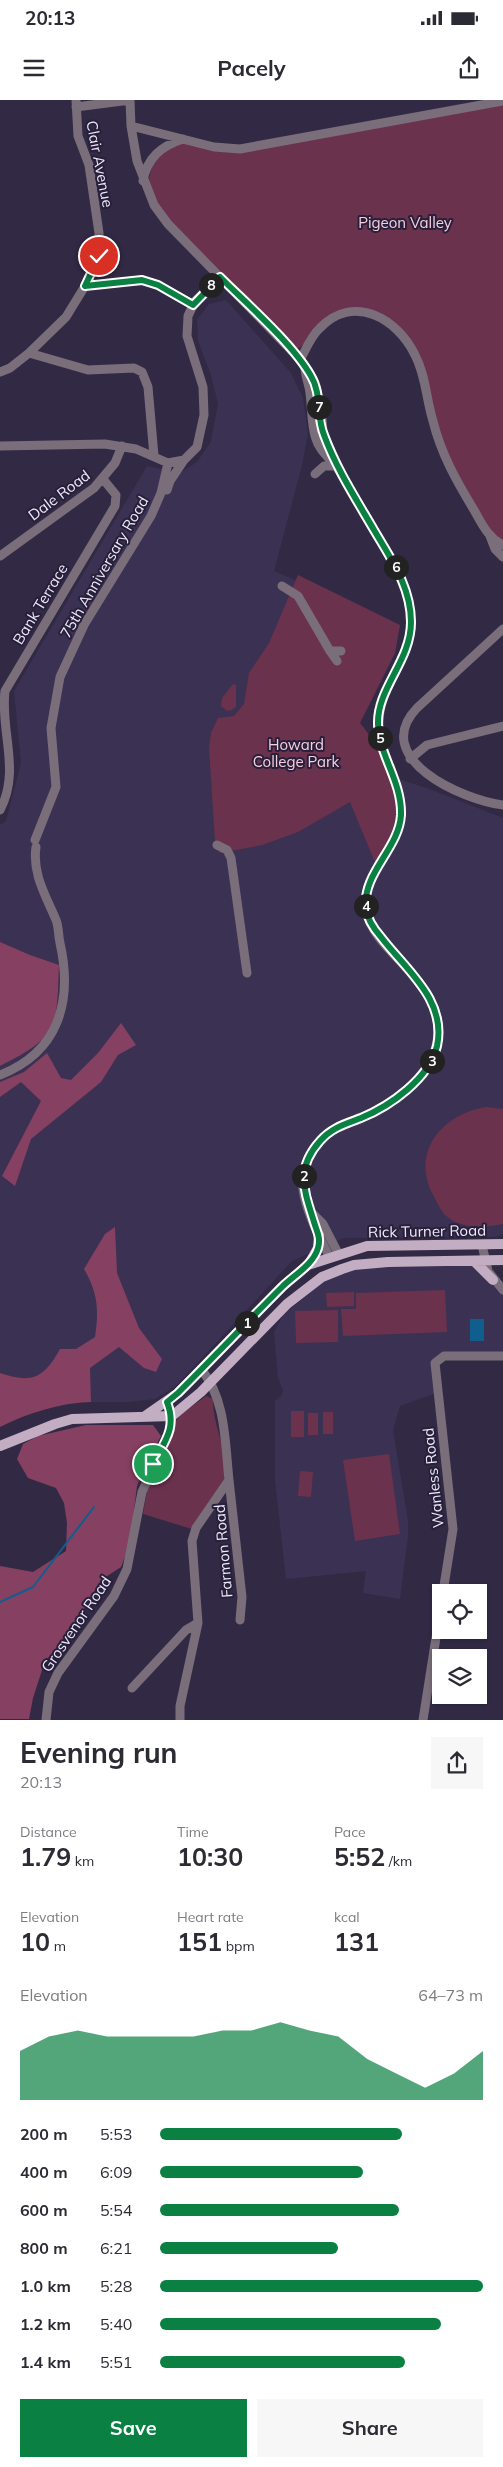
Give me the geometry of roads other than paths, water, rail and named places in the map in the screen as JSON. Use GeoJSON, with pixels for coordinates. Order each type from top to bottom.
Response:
{"type":"FeatureCollection","features":[{"type":"Feature","properties":{"kind":"main road"},"geometry":{"type":"LineString","coordinates":[[308,1265],[318,1248],[319,1235]]}},
{"type":"Feature","properties":{"kind":"main road","name":"Rick Turner Road"},"geometry":{"type":"LineString","coordinates":[[145,1416],[167,1402],[282,1288],[308,1265],[372,1246],[503,1244]]}},
{"type":"Feature","properties":{"kind":"main road"},"geometry":{"type":"LineString","coordinates":[[322,1278],[334,1257],[370,1263]]}},
{"type":"Feature","properties":{"kind":"main road","name":"Rick Turner Road"},"geometry":{"type":"LineString","coordinates":[[172,1416],[212,1382],[287,1304],[322,1278],[354,1265],[370,1263],[503,1260]]}},
{"type":"Feature","properties":{"kind":"main road"},"geometry":{"type":"LineString","coordinates":[[474,1261],[493,1280]]}},
{"type":"Feature","properties":{"kind":"main road"},"geometry":{"type":"LineString","coordinates":[[0,1446],[54,1424],[72,1419],[172,1416]]}},
{"type":"Feature","properties":{"kind":"street"},"geometry":{"type":"LineString","coordinates":[[76,104],[130,100],[131,126],[143,181],[149,196],[159,213],[302,364],[322,449],[337,467]]}},
{"type":"Feature","properties":{"kind":"street"},"geometry":{"type":"LineString","coordinates":[[131,126],[214,148],[240,149],[503,101]]}},
{"type":"Feature","properties":{"kind":"street","name":"Clair Avenue"},"geometry":{"type":"LineString","coordinates":[[0,372],[10,368],[66,317],[85,286],[97,261],[100,249],[89,165],[78,136],[76,104]]}},
{"type":"Feature","properties":{"kind":"street"},"geometry":{"type":"LineString","coordinates":[[143,181],[148,166],[156,153],[170,143],[183,139]]}},
{"type":"Feature","properties":{"kind":"street"},"geometry":{"type":"LineString","coordinates":[[117,573],[148,532],[170,481],[184,460],[196,447],[204,415],[202,388],[187,331],[188,316],[193,305],[220,277]]}},
{"type":"Feature","properties":{"kind":"street"},"geometry":{"type":"LineString","coordinates":[[85,286],[142,280],[158,285],[193,305]]}},
{"type":"Feature","properties":{"kind":"street"},"geometry":{"type":"LineString","coordinates":[[302,364],[320,328],[330,320],[342,315],[368,313],[383,317],[396,328],[407,340],[421,367],[433,422],[448,465],[490,536],[495,549],[503,557]]}},
{"type":"Feature","properties":{"kind":"street"},"geometry":{"type":"LineString","coordinates":[[29,352],[88,370],[134,368],[142,372],[148,388],[154,456]]}},
{"type":"Feature","properties":{"kind":"street"},"geometry":{"type":"LineString","coordinates":[[319,436],[400,574],[409,603],[411,621],[408,646],[384,698],[379,717],[380,736],[398,787],[400,820],[394,839],[371,879],[367,892],[366,908],[375,930],[432,1001],[438,1020],[436,1048],[427,1067],[405,1090],[376,1110],[336,1127],[318,1143],[308,1159],[304,1176],[305,1198],[319,1235],[334,1257]]}},
{"type":"Feature","properties":{"kind":"street"},"geometry":{"type":"LineString","coordinates":[[0,446],[71,444],[122,446],[142,451],[168,463],[184,460]]}},
{"type":"Feature","properties":{"kind":"street","name":"Dale Road"},"geometry":{"type":"LineString","coordinates":[[0,556],[103,479],[115,463],[122,446]]}},
{"type":"Feature","properties":{"kind":"street","name":"75th Anniversary Road"},"geometry":{"type":"LineString","coordinates":[[0,1075],[28,1060],[43,1047],[54,1030],[62,1011],[64,956],[56,920],[37,876],[38,828],[50,806],[56,787],[51,728],[60,677],[84,625],[151,516],[161,493],[168,463]]}},
{"type":"Feature","properties":{"kind":"street"},"geometry":{"type":"LineString","coordinates":[[315,474],[324,466],[337,467]]}},
{"type":"Feature","properties":{"kind":"street","name":"Bank Terrace"},"geometry":{"type":"LineString","coordinates":[[0,810],[9,785],[10,770],[3,708],[5,691],[114,506],[114,491],[103,479]]}},
{"type":"Feature","properties":{"kind":"street"},"geometry":{"type":"LineString","coordinates":[[490,536],[503,544]]}},
{"type":"Feature","properties":{"kind":"street"},"geometry":{"type":"LineString","coordinates":[[282,586],[298,596],[337,661]]}},
{"type":"Feature","properties":{"kind":"street"},"geometry":{"type":"LineString","coordinates":[[503,629],[410,716],[402,731],[403,741],[413,762],[452,788],[503,806]]}},
{"type":"Feature","properties":{"kind":"street"},"geometry":{"type":"LineString","coordinates":[[330,651],[341,651]]}},
{"type":"Feature","properties":{"kind":"street"},"geometry":{"type":"LineString","coordinates":[[403,741],[414,746],[427,746],[503,726]]}},
{"type":"Feature","properties":{"kind":"street"},"geometry":{"type":"LineString","coordinates":[[413,762],[426,751],[442,742]]}},
{"type":"Feature","properties":{"kind":"street"},"geometry":{"type":"LineString","coordinates":[[413,762],[427,746]]}},
{"type":"Feature","properties":{"kind":"street"},"geometry":{"type":"LineString","coordinates":[[217,845],[227,850],[231,858],[247,973]]}},
{"type":"Feature","properties":{"kind":"street"},"geometry":{"type":"LineString","coordinates":[[311,1212],[323,1224],[334,1257]]}},
{"type":"Feature","properties":{"kind":"street"},"geometry":{"type":"LineString","coordinates":[[482,1244],[485,1261],[493,1280],[503,1290]]}},
{"type":"Feature","properties":{"kind":"street","name":"Wanless Road"},"geometry":{"type":"LineString","coordinates":[[444,1584],[453,1530],[435,1369],[437,1360],[444,1356],[503,1356]]}},
{"type":"Feature","properties":{"kind":"street"},"geometry":{"type":"LineString","coordinates":[[201,1369],[212,1382]]}},
{"type":"Feature","properties":{"kind":"street","name":"Farmon Road"},"geometry":{"type":"LineString","coordinates":[[212,1382],[220,1402],[232,1499],[242,1597],[240,1620]]}},
{"type":"Feature","properties":{"kind":"street"},"geometry":{"type":"LineString","coordinates":[[167,1402],[172,1416]]}},
{"type":"Feature","properties":{"kind":"street","name":"Grosvenor Road"},"geometry":{"type":"LineString","coordinates":[[46,1720],[49,1692],[58,1673],[122,1582],[132,1549],[142,1492],[170,1430],[172,1416]]}},
{"type":"Feature","properties":{"kind":"street"},"geometry":{"type":"LineString","coordinates":[[180,1720],[180,1706],[198,1623],[192,1541],[196,1528],[229,1480]]}},
{"type":"Feature","properties":{"kind":"street"},"geometry":{"type":"LineString","coordinates":[[219,1497],[232,1499]]}},
{"type":"Feature","properties":{"kind":"street"},"geometry":{"type":"LineString","coordinates":[[132,1688],[186,1630],[198,1623]]}},
{"type":"Feature","properties":{"kind":"street"},"geometry":{"type":"LineString","coordinates":[[423,1720],[436,1639]]}},
{"type":"Feature","properties":{"kind":"water"},"geometry":{"type":"Polygon","coordinates":[[[470,1319],[484,1319],[484,1341],[470,1341],[470,1319]]]}},
{"type":"Feature","properties":{"kind":"waterway"},"geometry":{"type":"LineString","coordinates":[[0,1602],[33,1587],[94,1507]]}},
{"type":"Feature","properties":{"kind":"park label","name":"Pigeon Valley"},"geometry":{"type":"Point","coordinates":[405,222]}},
{"type":"Feature","properties":{"kind":"park label","name":"Howard College Park"},"geometry":{"type":"Point","coordinates":[296,752]}}]}
